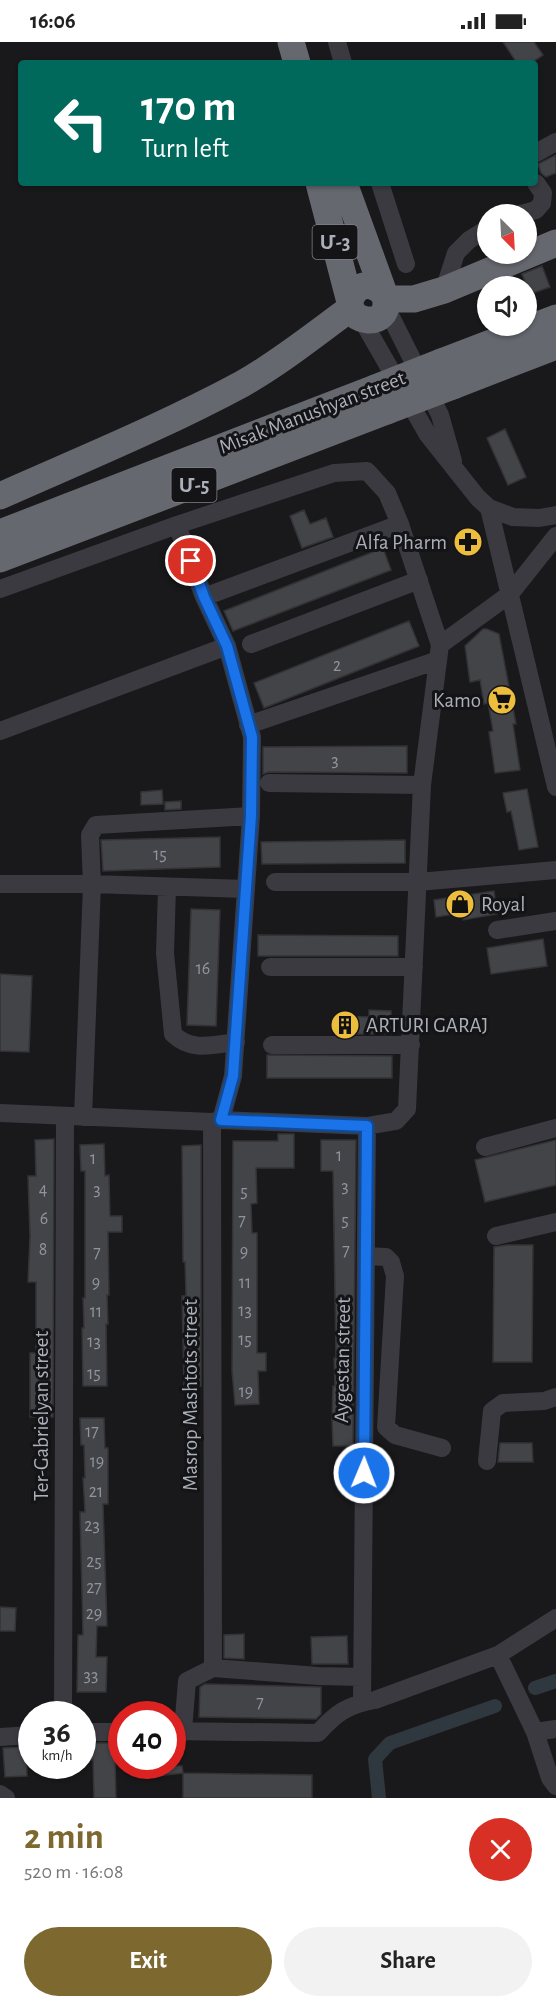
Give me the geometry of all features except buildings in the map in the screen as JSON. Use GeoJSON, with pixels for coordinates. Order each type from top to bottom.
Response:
{"type":"FeatureCollection","features":[{"type":"Feature","properties":{"kind":"highway"},"geometry":{"type":"LineString","coordinates":[[291,42],[296,60]]}},
{"type":"Feature","properties":{"kind":"highway","name":"Մ-3"},"geometry":{"type":"LineString","coordinates":[[320,186],[370,306]]}},
{"type":"Feature","properties":{"kind":"highway","name":"Մ-3"},"geometry":{"type":"LineString","coordinates":[[345,186],[370,306]]}},
{"type":"Feature","properties":{"kind":"highway"},"geometry":{"type":"LineString","coordinates":[[0,496],[177,417],[243,383],[303,344],[370,306],[395,299],[414,299],[444,290],[556,243]]}},
{"type":"Feature","properties":{"kind":"highway","name":"Misak Manushyan street"},"geometry":{"type":"LineString","coordinates":[[0,559],[447,374],[556,318]]}},
{"type":"Feature","properties":{"kind":"highway","name":"Misak Manushyan street"},"geometry":{"type":"LineString","coordinates":[[447,374],[520,360],[556,346]]}},
{"type":"Feature","properties":{"kind":"highway"},"geometry":{"type":"LineString","coordinates":[[520,360],[543,359],[556,362]]}},
{"type":"Feature","properties":{"kind":"highway","name":"Misak Manushyan street"},"geometry":{"type":"LineString","coordinates":[[0,533],[381,400]]}},
{"type":"Feature","properties":{"kind":"street"},"geometry":{"type":"LineString","coordinates":[[337,42],[342,60]]}},
{"type":"Feature","properties":{"kind":"street"},"geometry":{"type":"LineString","coordinates":[[538,152],[556,142]]}},
{"type":"Feature","properties":{"kind":"street"},"geometry":{"type":"LineString","coordinates":[[381,186],[406,264]]}},
{"type":"Feature","properties":{"kind":"street"},"geometry":{"type":"LineString","coordinates":[[537,209],[543,203],[543,193],[538,186]]}},
{"type":"Feature","properties":{"kind":"street"},"geometry":{"type":"LineString","coordinates":[[444,290],[456,253],[477,235]]}},
{"type":"Feature","properties":{"kind":"street","name":"Մ-3"},"geometry":{"type":"LineString","coordinates":[[370,306],[428,435],[454,466]]}},
{"type":"Feature","properties":{"kind":"street","name":"Մ-3"},"geometry":{"type":"LineString","coordinates":[[370,306],[440,415],[454,466]]}},
{"type":"Feature","properties":{"kind":"street"},"geometry":{"type":"LineString","coordinates":[[454,466],[469,488],[489,508],[513,517],[539,518],[556,515]]}},
{"type":"Feature","properties":{"kind":"street"},"geometry":{"type":"LineString","coordinates":[[0,590],[177,525],[334,473],[367,471],[387,494],[400,524],[419,580],[439,653],[422,785],[407,1109],[396,1121],[367,1126],[0,1113]]}},
{"type":"Feature","properties":{"kind":"street"},"geometry":{"type":"LineString","coordinates":[[489,508],[510,594],[550,733],[556,788]]}},
{"type":"Feature","properties":{"kind":"street"},"geometry":{"type":"LineString","coordinates":[[204,597],[400,524]]}},
{"type":"Feature","properties":{"kind":"street","name":"Masrop Mashtots street"},"geometry":{"type":"LineString","coordinates":[[177,525],[204,597],[227,646],[252,737],[251,816],[233,1076],[217,1121],[213,1668]]}},
{"type":"Feature","properties":{"kind":"street"},"geometry":{"type":"LineString","coordinates":[[248,725],[439,653],[510,594],[556,536]]}},
{"type":"Feature","properties":{"kind":"street"},"geometry":{"type":"LineString","coordinates":[[251,644],[419,580]]}},
{"type":"Feature","properties":{"kind":"street"},"geometry":{"type":"LineString","coordinates":[[0,731],[227,646]]}},
{"type":"Feature","properties":{"kind":"street"},"geometry":{"type":"LineString","coordinates":[[268,783],[422,785]]}},
{"type":"Feature","properties":{"kind":"street","name":"Ter-Gabrielyan street"},"geometry":{"type":"LineString","coordinates":[[63,1701],[74,1117],[92,884],[90,835],[96,825],[251,816]]}},
{"type":"Feature","properties":{"kind":"street"},"geometry":{"type":"LineString","coordinates":[[275,882],[418,882],[556,870]]}},
{"type":"Feature","properties":{"kind":"street"},"geometry":{"type":"LineString","coordinates":[[0,884],[92,884],[246,889]]}},
{"type":"Feature","properties":{"kind":"street"},"geometry":{"type":"LineString","coordinates":[[167,888],[165,954],[173,1034],[183,1043],[197,1046],[236,1042]]}},
{"type":"Feature","properties":{"kind":"street"},"geometry":{"type":"LineString","coordinates":[[497,930],[556,921]]}},
{"type":"Feature","properties":{"kind":"street"},"geometry":{"type":"LineString","coordinates":[[270,967],[414,967]]}},
{"type":"Feature","properties":{"kind":"street"},"geometry":{"type":"LineString","coordinates":[[272,1045],[411,1045]]}},
{"type":"Feature","properties":{"kind":"street","name":"Aygestan street"},"geometry":{"type":"LineString","coordinates":[[362,1702],[367,1126]]}},
{"type":"Feature","properties":{"kind":"street"},"geometry":{"type":"LineString","coordinates":[[486,1147],[556,1128]]}},
{"type":"Feature","properties":{"kind":"street"},"geometry":{"type":"LineString","coordinates":[[496,1236],[556,1222]]}},
{"type":"Feature","properties":{"kind":"street"},"geometry":{"type":"LineString","coordinates":[[366,1256],[386,1257],[391,1262],[395,1276],[386,1427],[395,1435],[442,1448]]}},
{"type":"Feature","properties":{"kind":"street"},"geometry":{"type":"LineString","coordinates":[[487,1461],[492,1411],[503,1403],[544,1401],[556,1397]]}},
{"type":"Feature","properties":{"kind":"street"},"geometry":{"type":"LineString","coordinates":[[186,1730],[318,1733],[335,1714],[362,1702],[375,1700],[498,1655],[556,1618]]}},
{"type":"Feature","properties":{"kind":"street"},"geometry":{"type":"LineString","coordinates":[[498,1655],[536,1732],[550,1778],[556,1786]]}},
{"type":"Feature","properties":{"kind":"street"},"geometry":{"type":"LineString","coordinates":[[183,1701],[187,1681],[213,1668],[362,1677]]}},
{"type":"Feature","properties":{"kind":"street"},"geometry":{"type":"LineString","coordinates":[[536,1732],[556,1729]]}},
{"type":"Feature","properties":{"kind":"street"},"geometry":{"type":"LineString","coordinates":[[0,1737],[18,1736]]}},
{"type":"Feature","properties":{"kind":"street"},"geometry":{"type":"LineString","coordinates":[[0,1794],[6,1798]]}},
{"type":"Feature","properties":{"kind":"waterway"},"geometry":{"type":"LineString","coordinates":[[535,1688],[556,1681]]}},
{"type":"Feature","properties":{"kind":"waterway"},"geometry":{"type":"LineString","coordinates":[[379,1798],[375,1759],[390,1743],[495,1706]]}},
{"type":"Feature","properties":{"kind":"place","name":"Alfa Pharm"},"geometry":{"type":"Point","coordinates":[468,542]}},
{"type":"Feature","properties":{"kind":"place","name":"Kamo"},"geometry":{"type":"Point","coordinates":[502,700]}},
{"type":"Feature","properties":{"kind":"place","name":"Royal"},"geometry":{"type":"Point","coordinates":[460,904]}},
{"type":"Feature","properties":{"kind":"place","name":"ARTURI GARAJ"},"geometry":{"type":"Point","coordinates":[345,1025]}},
{"type":"Feature","properties":{"kind":"route"},"geometry":{"type":"LineString","coordinates":[[191,561],[204,597],[227,646],[252,737],[251,816],[233,1076],[221,1120],[367,1126],[364,1473]]}}]}
